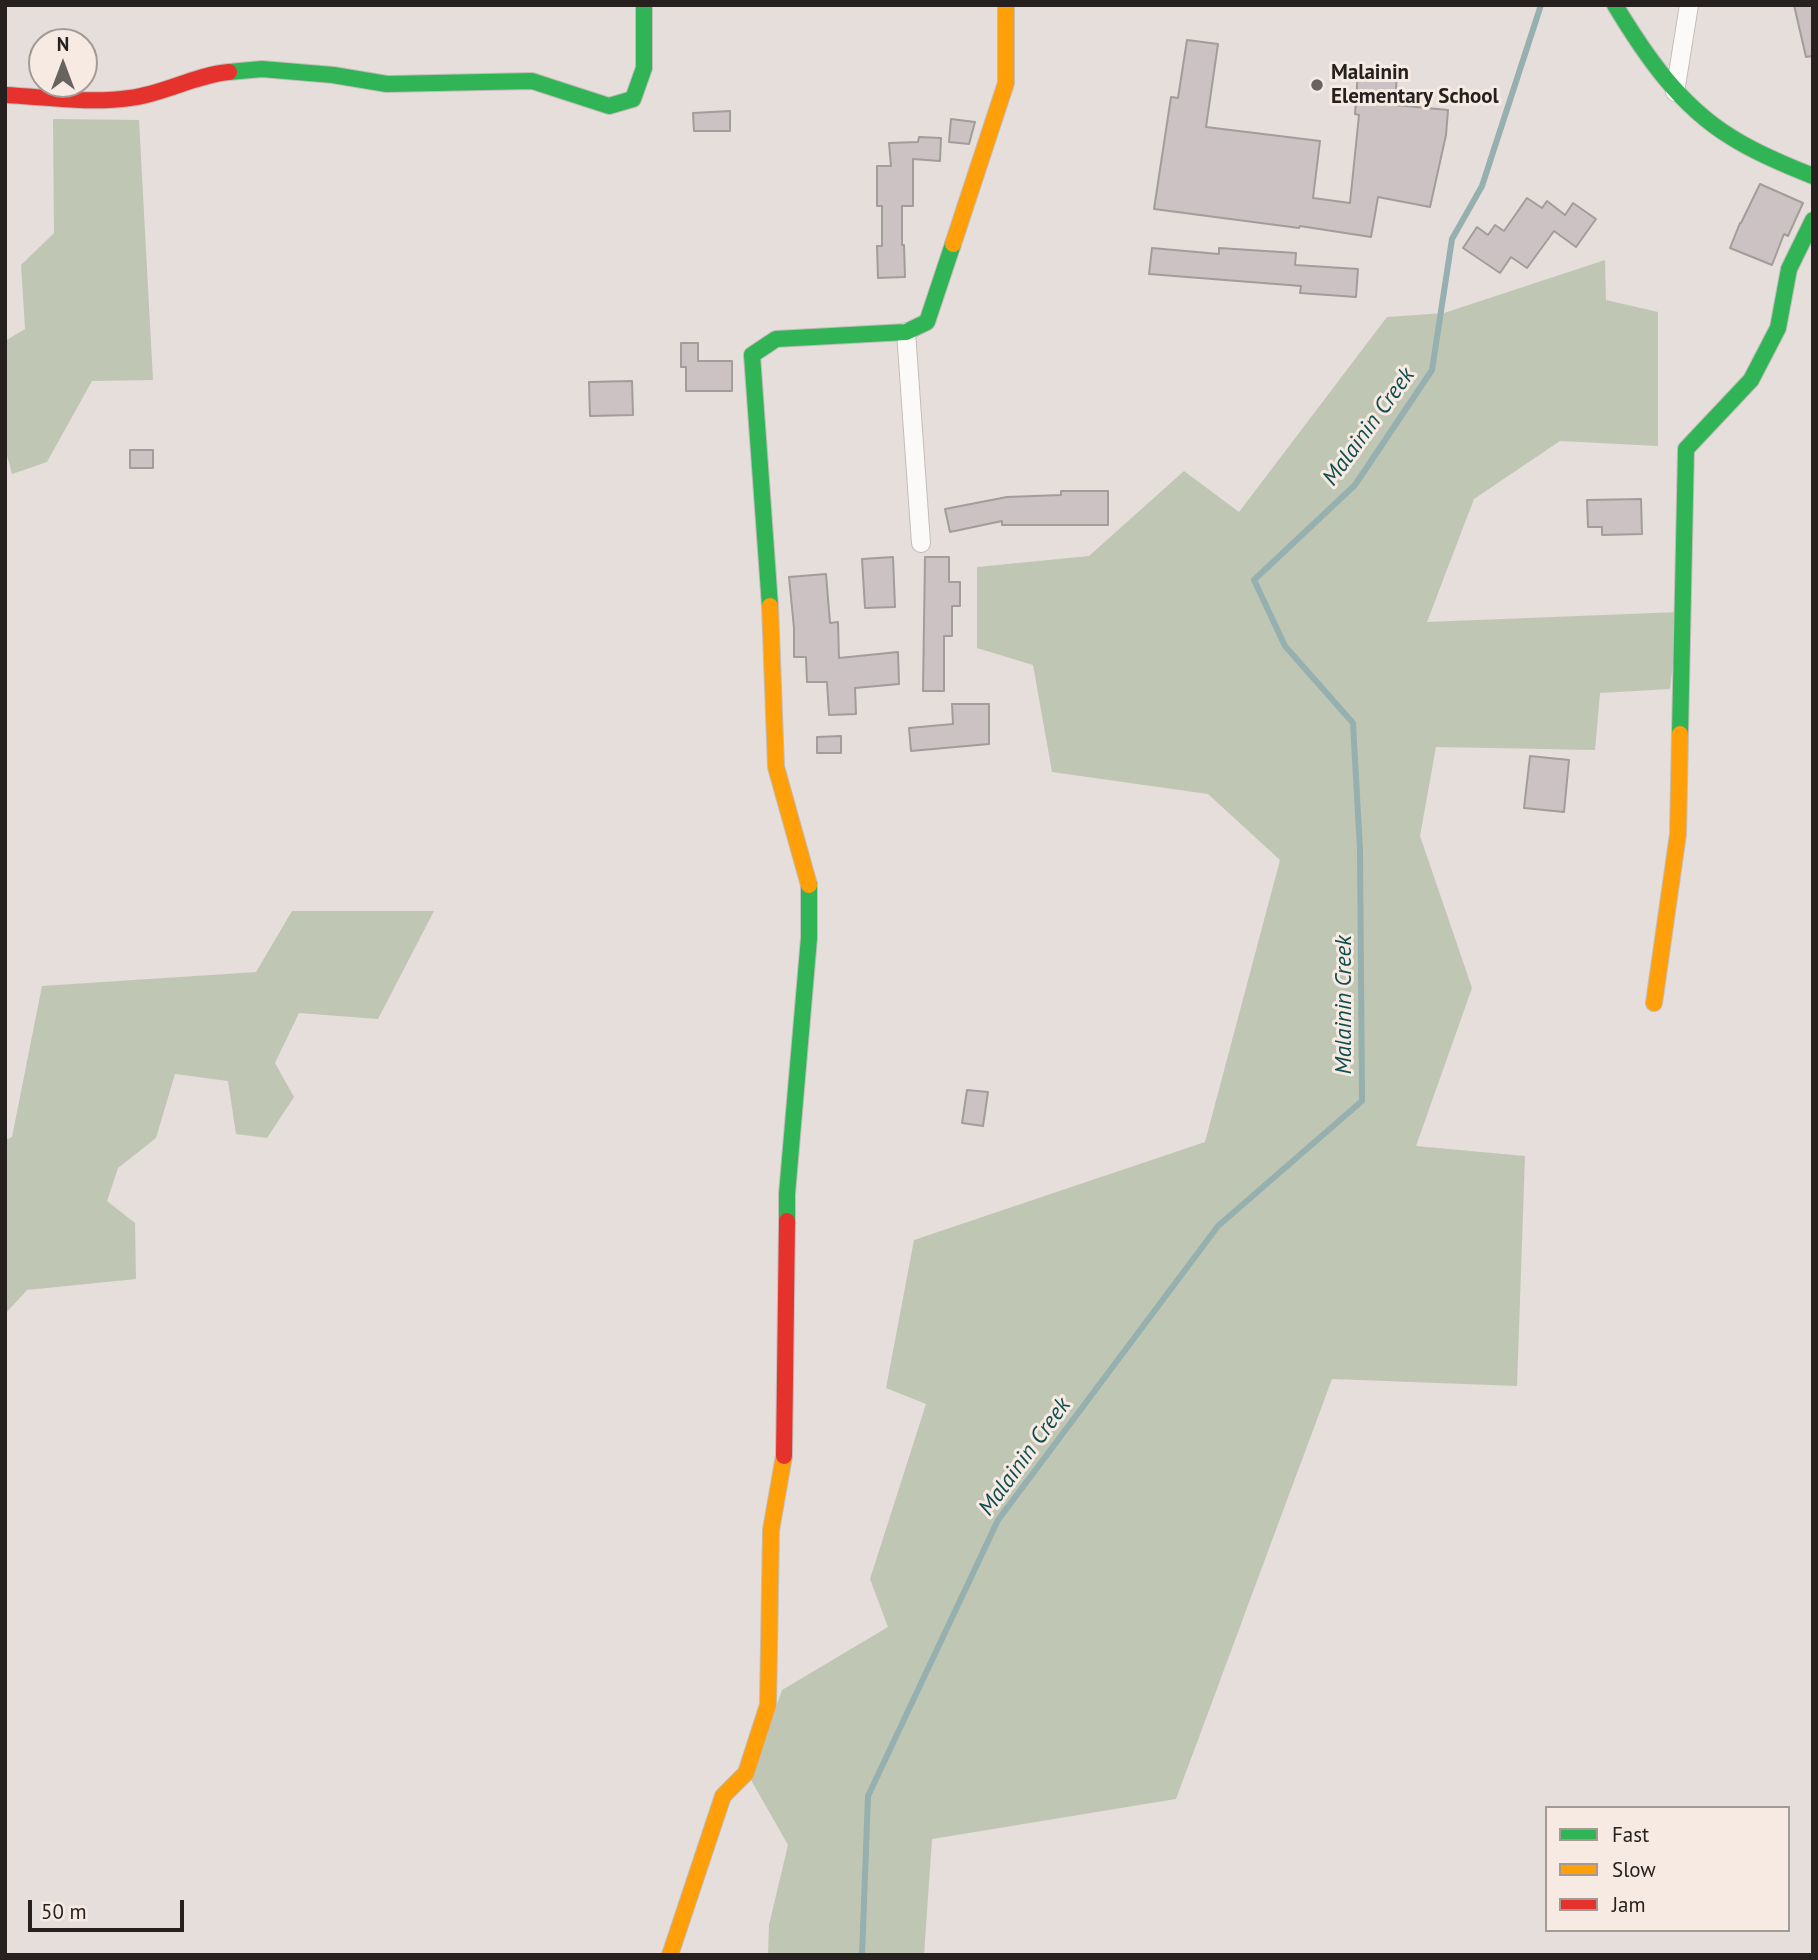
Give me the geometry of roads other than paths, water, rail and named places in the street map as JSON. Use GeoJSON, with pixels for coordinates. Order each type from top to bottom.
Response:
{"type":"FeatureCollection","features":[{"type":"Feature","properties":{"kind":"street"},"geometry":{"type":"LineString","coordinates":[[5,95],[105,100],[132,98],[214,73],[262,69],[332,75],[387,84],[532,81],[609,106],[633,99],[644,68],[644,5]]}},
{"type":"Feature","properties":{"kind":"street"},"geometry":{"type":"LineString","coordinates":[[670,1955],[723,1796],[746,1773],[768,1704],[771,1530],[785,1450],[787,1194],[809,938],[809,884],[776,767],[768,555],[752,355],[776,339],[906,332],[927,321],[1006,83],[1006,5]]}},
{"type":"Feature","properties":{"kind":"street"},"geometry":{"type":"LineString","coordinates":[[1615,5],[1633,37],[1675,92],[1718,129],[1769,158],[1813,176]]}},
{"type":"Feature","properties":{"kind":"street"},"geometry":{"type":"LineString","coordinates":[[1675,92],[1689,5]]}},
{"type":"Feature","properties":{"kind":"street"},"geometry":{"type":"LineString","coordinates":[[1654,1003],[1678,834],[1686,449],[1751,380],[1778,328],[1789,269],[1813,219]]}},
{"type":"Feature","properties":{"kind":"street"},"geometry":{"type":"LineString","coordinates":[[906,332],[921,543]]}},
{"type":"Feature","properties":{"kind":"waterway","name":"Malainin Creek"},"geometry":{"type":"LineString","coordinates":[[862,1955],[868,1796],[998,1520],[1218,1226],[1362,1101],[1360,850],[1353,723],[1285,646],[1254,580],[1355,485],[1432,370],[1452,239],[1482,186],[1541,5]]}},
{"type":"Feature","properties":{"kind":"place","name":"Malainin Elementary School"},"geometry":{"type":"Point","coordinates":[1317,85]}}]}
